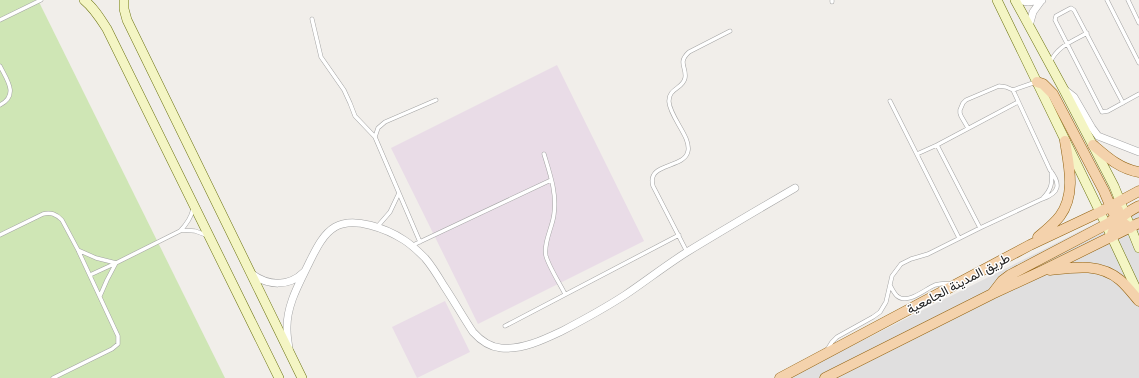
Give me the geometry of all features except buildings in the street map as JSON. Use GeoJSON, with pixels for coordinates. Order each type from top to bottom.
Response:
{"type":"FeatureCollection","features":[{"type":"Feature","properties":{"kind":"main road"},"geometry":{"type":"LineString","coordinates":[[1037,82],[1049,88],[1057,100],[1104,191],[1110,207],[1120,217],[1135,225]]}},
{"type":"Feature","properties":{"kind":"main road"},"geometry":{"type":"LineString","coordinates":[[1030,245],[1055,221],[1067,204],[1070,182],[1065,141]]}},
{"type":"Feature","properties":{"kind":"main road"},"geometry":{"type":"LineString","coordinates":[[1093,145],[1120,166],[1139,172]]}},
{"type":"Feature","properties":{"kind":"main road","name":"طريق المدينة الجامعية"},"geometry":{"type":"LineString","coordinates":[[780,378],[1030,245],[1100,212],[1139,191]]}},
{"type":"Feature","properties":{"kind":"main road"},"geometry":{"type":"LineString","coordinates":[[1111,237],[1120,217],[1121,201]]}},
{"type":"Feature","properties":{"kind":"main road"},"geometry":{"type":"LineString","coordinates":[[992,294],[1002,281],[1010,274],[1139,206]]}},
{"type":"Feature","properties":{"kind":"main road","name":"طريق المدينة الجامعية"},"geometry":{"type":"LineString","coordinates":[[826,378],[992,294],[1135,225]]}},
{"type":"Feature","properties":{"kind":"main road"},"geometry":{"type":"LineString","coordinates":[[1044,270],[1092,267],[1111,274],[1120,280],[1139,301]]}},
{"type":"Feature","properties":{"kind":"street"},"geometry":{"type":"LineString","coordinates":[[84,0],[95,10],[104,23],[278,378]]}},
{"type":"Feature","properties":{"kind":"street"},"geometry":{"type":"LineString","coordinates":[[124,0],[124,9],[127,20],[302,378]]}},
{"type":"Feature","properties":{"kind":"street"},"geometry":{"type":"LineString","coordinates":[[997,0],[1139,295]]}},
{"type":"Feature","properties":{"kind":"street"},"geometry":{"type":"LineString","coordinates":[[1016,0],[1028,2],[1042,0]]}},
{"type":"Feature","properties":{"kind":"street"},"geometry":{"type":"LineString","coordinates":[[1016,0],[1121,201]]}},
{"type":"Feature","properties":{"kind":"street"},"geometry":{"type":"LineString","coordinates":[[1029,26],[1033,12],[1042,0]]}},
{"type":"Feature","properties":{"kind":"street"},"geometry":{"type":"LineString","coordinates":[[1064,90],[1074,97],[1098,136],[1139,152]]}},
{"type":"Feature","properties":{"kind":"street"},"geometry":{"type":"LineString","coordinates":[[290,354],[287,330],[288,316],[293,297],[324,237],[339,225],[352,222],[376,227],[405,240],[420,253],[431,266],[473,332],[490,346],[510,348],[546,338],[587,318],[624,296],[687,252],[794,188]]}},
{"type":"Feature","properties":{"kind":"street"},"geometry":{"type":"LineString","coordinates":[[1135,225],[1139,248]]}},
{"type":"Feature","properties":{"kind":"street"},"geometry":{"type":"LineString","coordinates":[[252,274],[262,280],[279,283],[291,281],[306,270]]}},
{"type":"Feature","properties":{"kind":"lane"},"geometry":{"type":"LineString","coordinates":[[0,20],[40,0]]}},
{"type":"Feature","properties":{"kind":"lane"},"geometry":{"type":"LineString","coordinates":[[1107,0],[1139,63]]}},
{"type":"Feature","properties":{"kind":"lane"},"geometry":{"type":"LineString","coordinates":[[1128,0],[1139,23]]}},
{"type":"Feature","properties":{"kind":"lane"},"geometry":{"type":"LineString","coordinates":[[1123,103],[1076,11],[1073,8],[1057,15],[1054,19],[1102,112],[1108,111],[1123,103],[1139,94]]}},
{"type":"Feature","properties":{"kind":"lane"},"geometry":{"type":"LineString","coordinates":[[312,18],[321,57],[344,90],[355,116],[375,137],[420,242]]}},
{"type":"Feature","properties":{"kind":"lane"},"geometry":{"type":"LineString","coordinates":[[687,252],[653,186],[652,177],[656,172],[682,160],[687,155],[688,143],[669,106],[669,99],[672,92],[685,80],[683,61],[689,52],[730,31]]}},
{"type":"Feature","properties":{"kind":"lane"},"geometry":{"type":"LineString","coordinates":[[1050,64],[1056,53],[1062,47],[1087,33]]}},
{"type":"Feature","properties":{"kind":"lane"},"geometry":{"type":"LineString","coordinates":[[0,66],[11,92],[8,99],[0,105]]}},
{"type":"Feature","properties":{"kind":"lane"},"geometry":{"type":"LineString","coordinates":[[968,128],[960,113],[961,106],[966,100],[999,86],[1013,90],[1037,82]]}},
{"type":"Feature","properties":{"kind":"lane"},"geometry":{"type":"LineString","coordinates":[[826,354],[828,347],[837,337],[873,318],[880,312],[886,302],[894,272],[901,264],[928,254],[1042,199],[1047,194],[1051,187],[1052,179],[1050,170],[1013,90]]}},
{"type":"Feature","properties":{"kind":"lane"},"geometry":{"type":"LineString","coordinates":[[375,137],[378,128],[385,122],[436,100]]}},
{"type":"Feature","properties":{"kind":"lane"},"geometry":{"type":"LineString","coordinates":[[890,101],[959,238]]}},
{"type":"Feature","properties":{"kind":"lane"},"geometry":{"type":"LineString","coordinates":[[917,154],[1018,102]]}},
{"type":"Feature","properties":{"kind":"lane"},"geometry":{"type":"LineString","coordinates":[[937,145],[980,228]]}},
{"type":"Feature","properties":{"kind":"lane"},"geometry":{"type":"LineString","coordinates":[[544,154],[552,180],[555,204],[547,242],[546,256],[566,294]]}},
{"type":"Feature","properties":{"kind":"lane"},"geometry":{"type":"LineString","coordinates":[[412,246],[552,180]]}},
{"type":"Feature","properties":{"kind":"lane"},"geometry":{"type":"LineString","coordinates":[[376,227],[390,212],[399,193]]}},
{"type":"Feature","properties":{"kind":"lane"},"geometry":{"type":"LineString","coordinates":[[90,275],[180,230],[189,220],[193,206]]}},
{"type":"Feature","properties":{"kind":"lane"},"geometry":{"type":"LineString","coordinates":[[0,235],[43,214],[48,213],[58,216],[62,220],[78,250],[118,336],[119,340],[116,347],[53,378]]}},
{"type":"Feature","properties":{"kind":"lane"},"geometry":{"type":"LineString","coordinates":[[180,230],[195,231],[209,237]]}},
{"type":"Feature","properties":{"kind":"lane"},"geometry":{"type":"LineString","coordinates":[[505,326],[679,235]]}},
{"type":"Feature","properties":{"kind":"lane"},"geometry":{"type":"LineString","coordinates":[[78,250],[96,258],[116,263]]}},
{"type":"Feature","properties":{"kind":"lane"},"geometry":{"type":"LineString","coordinates":[[100,297],[116,263]]}},
{"type":"Feature","properties":{"kind":"lane"},"geometry":{"type":"LineString","coordinates":[[890,284],[894,293],[903,299],[910,298],[937,284],[943,283],[955,285]]}},
{"type":"Feature","properties":{"kind":"shaded area"},"geometry":{"type":"Polygon","coordinates":[[[557,65],[644,241],[478,324],[391,148],[557,65]]]}},
{"type":"Feature","properties":{"kind":"shaded area"},"geometry":{"type":"Polygon","coordinates":[[[1139,201],[1139,378],[788,378],[1108,217],[1139,201]]]}},
{"type":"Feature","properties":{"kind":"shaded area"},"geometry":{"type":"Polygon","coordinates":[[[445,301],[470,352],[417,378],[392,327],[445,301]]]}},
{"type":"Feature","properties":{"kind":"green space"},"geometry":{"type":"Polygon","coordinates":[[[0,0],[38,0],[225,378],[0,378],[0,0]]]}}]}
